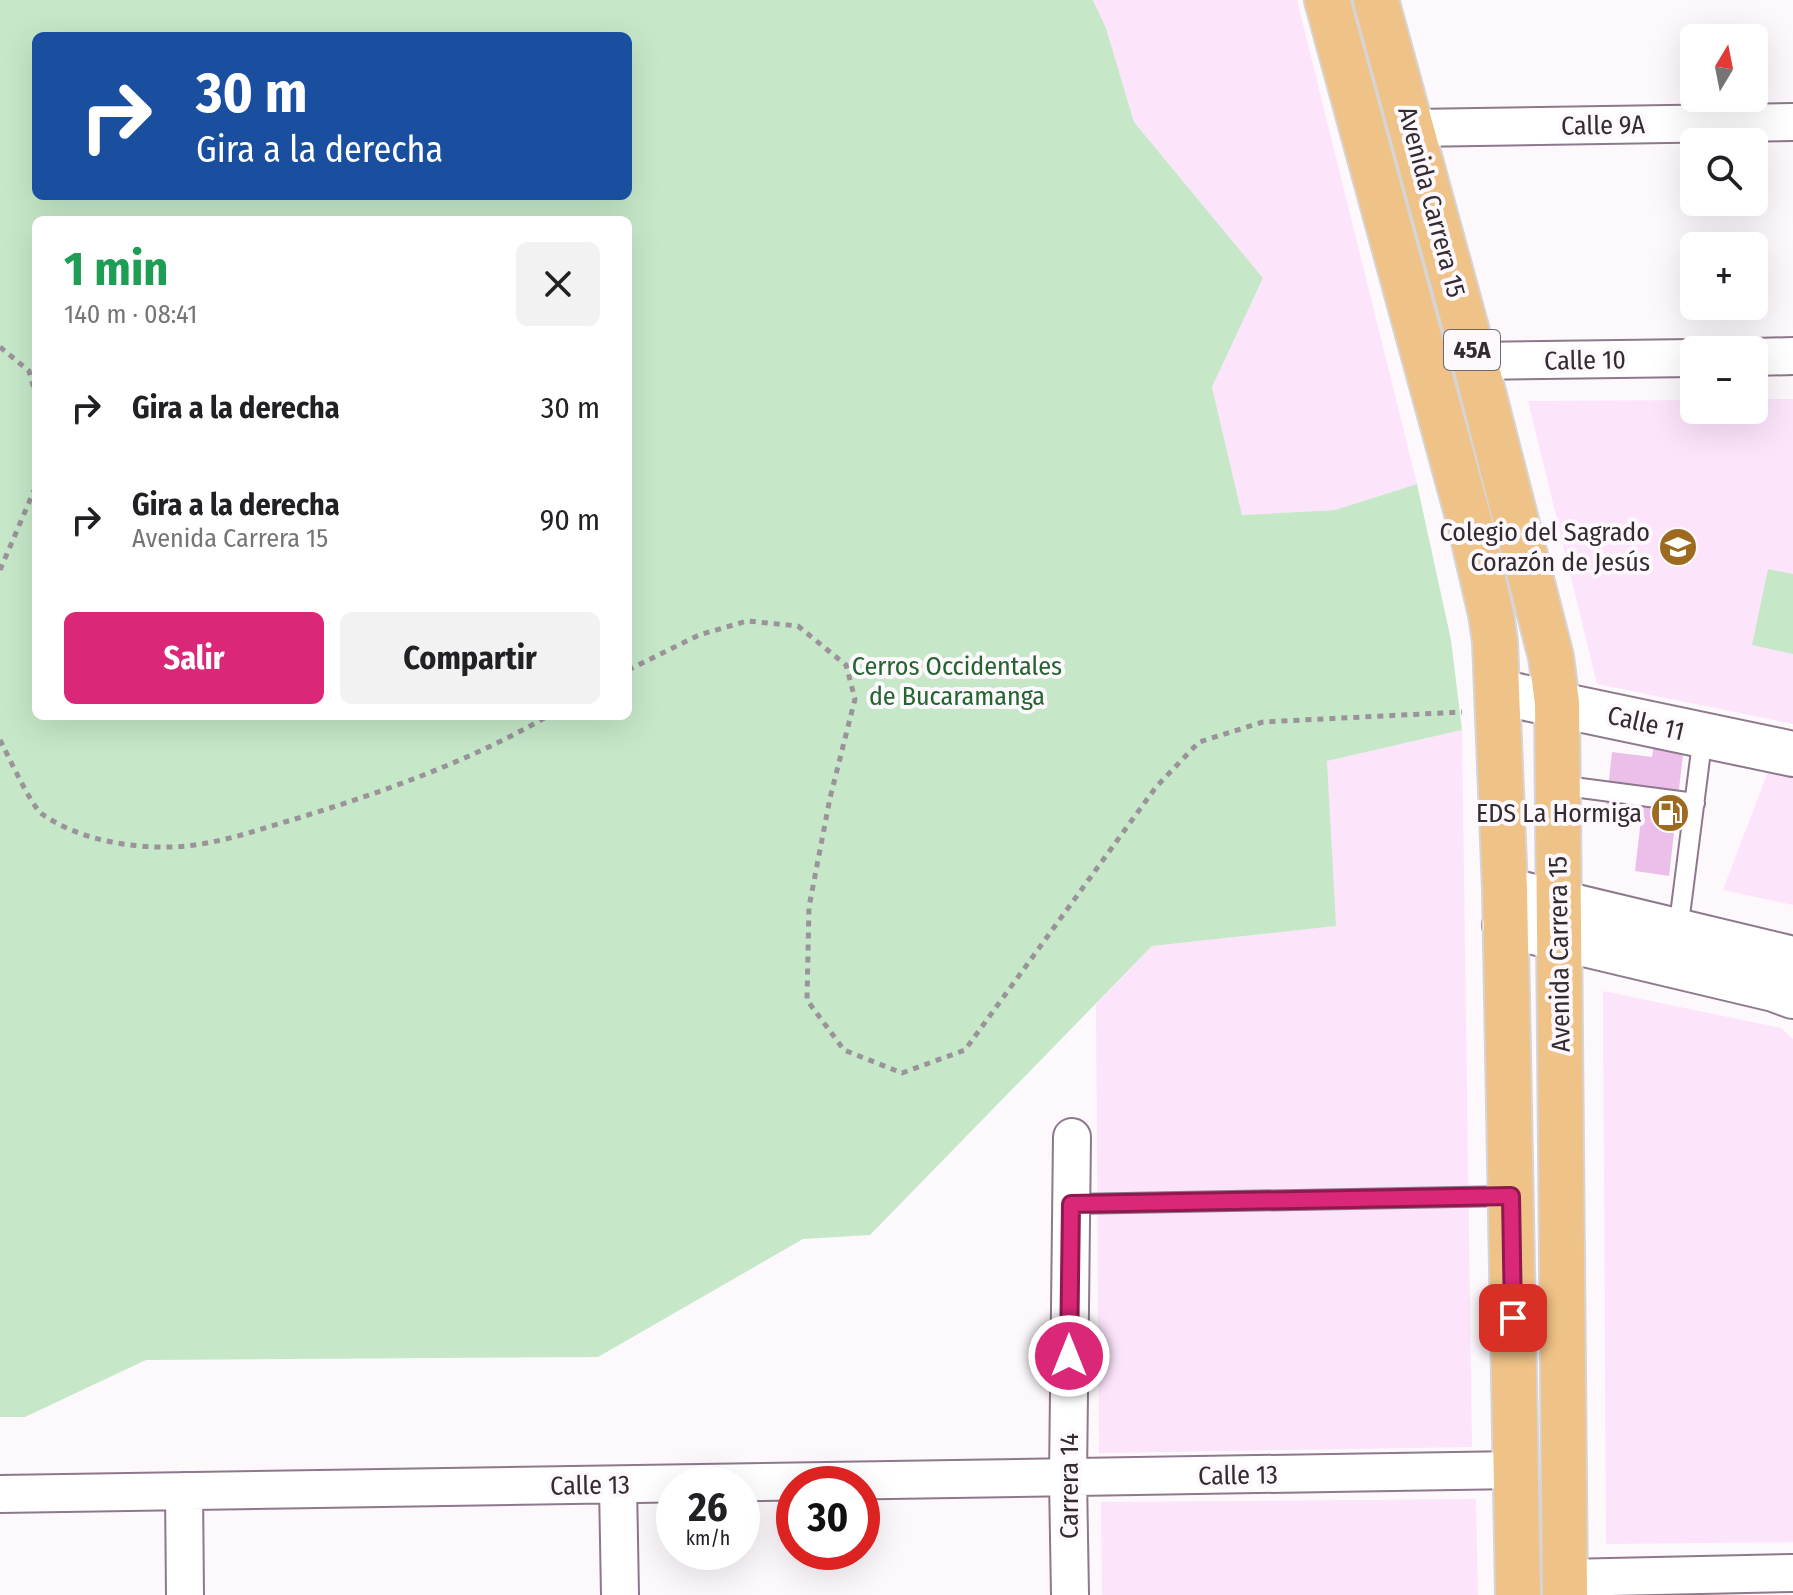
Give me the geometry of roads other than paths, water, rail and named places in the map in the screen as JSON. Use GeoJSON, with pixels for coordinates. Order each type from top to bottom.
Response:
{"type":"FeatureCollection","features":[{"type":"Feature","properties":{"kind":"main road","name":"Avenida Carrera 15"},"geometry":{"type":"LineString","coordinates":[[1327,0],[1470,524],[1491,614],[1499,703],[1505,908],[1518,1595]]}},
{"type":"Feature","properties":{"kind":"main road","name":"Avenida Carrera 15"},"geometry":{"type":"LineString","coordinates":[[1376,0],[1475,361],[1551,657],[1557,703],[1565,1587]]}},
{"type":"Feature","properties":{"kind":"main road","name":"Calle 11"},"geometry":{"type":"LineString","coordinates":[[1499,703],[1557,703],[1793,754]]}},
{"type":"Feature","properties":{"kind":"main road"},"geometry":{"type":"LineString","coordinates":[[1505,908],[1559,921],[1793,996]]}},
{"type":"Feature","properties":{"kind":"main road"},"geometry":{"type":"LineString","coordinates":[[1559,921],[1678,931],[1793,959]]}},
{"type":"Feature","properties":{"kind":"street","name":"Calle 9A"},"geometry":{"type":"LineString","coordinates":[[1413,128],[1793,122]]}},
{"type":"Feature","properties":{"kind":"street"},"geometry":{"type":"LineString","coordinates":[[1768,357],[1793,356]]}},
{"type":"Feature","properties":{"kind":"street","name":"Calle 10"},"geometry":{"type":"LineString","coordinates":[[1475,361],[1680,358]]}},
{"type":"Feature","properties":{"kind":"street","name":"Carrera 14"},"geometry":{"type":"LineString","coordinates":[[1070,1595],[1068,1478],[1072,1137]]}},
{"type":"Feature","properties":{"kind":"street","name":"Calle 13"},"geometry":{"type":"LineString","coordinates":[[0,1494],[1516,1470]]}},
{"type":"Feature","properties":{"kind":"street"},"geometry":{"type":"LineString","coordinates":[[618,1485],[620,1595]]}},
{"type":"Feature","properties":{"kind":"street"},"geometry":{"type":"LineString","coordinates":[[184,1491],[185,1595]]}},
{"type":"Feature","properties":{"kind":"street"},"geometry":{"type":"LineString","coordinates":[[1565,1587],[1793,1573]]}},
{"type":"Feature","properties":{"kind":"lane"},"geometry":{"type":"LineString","coordinates":[[1678,931],[1703,735]]}},
{"type":"Feature","properties":{"kind":"lane"},"geometry":{"type":"LineString","coordinates":[[1558,785],[1695,803]]}},
{"type":"Feature","properties":{"kind":"lane"},"geometry":{"type":"LineString","coordinates":[[1071,1204],[1511,1196]]}},
{"type":"Feature","properties":{"kind":"place","name":"Colegio del Sagrado Corazón de Jesús"},"geometry":{"type":"Point","coordinates":[1678,547]}},
{"type":"Feature","properties":{"kind":"place","name":"EDS La Hormiga"},"geometry":{"type":"Point","coordinates":[1670,813]}},
{"type":"Feature","properties":{"kind":"park label","name":"Cerros Occidentales de Bucaramanga"},"geometry":{"type":"Point","coordinates":[957,681]}}]}
